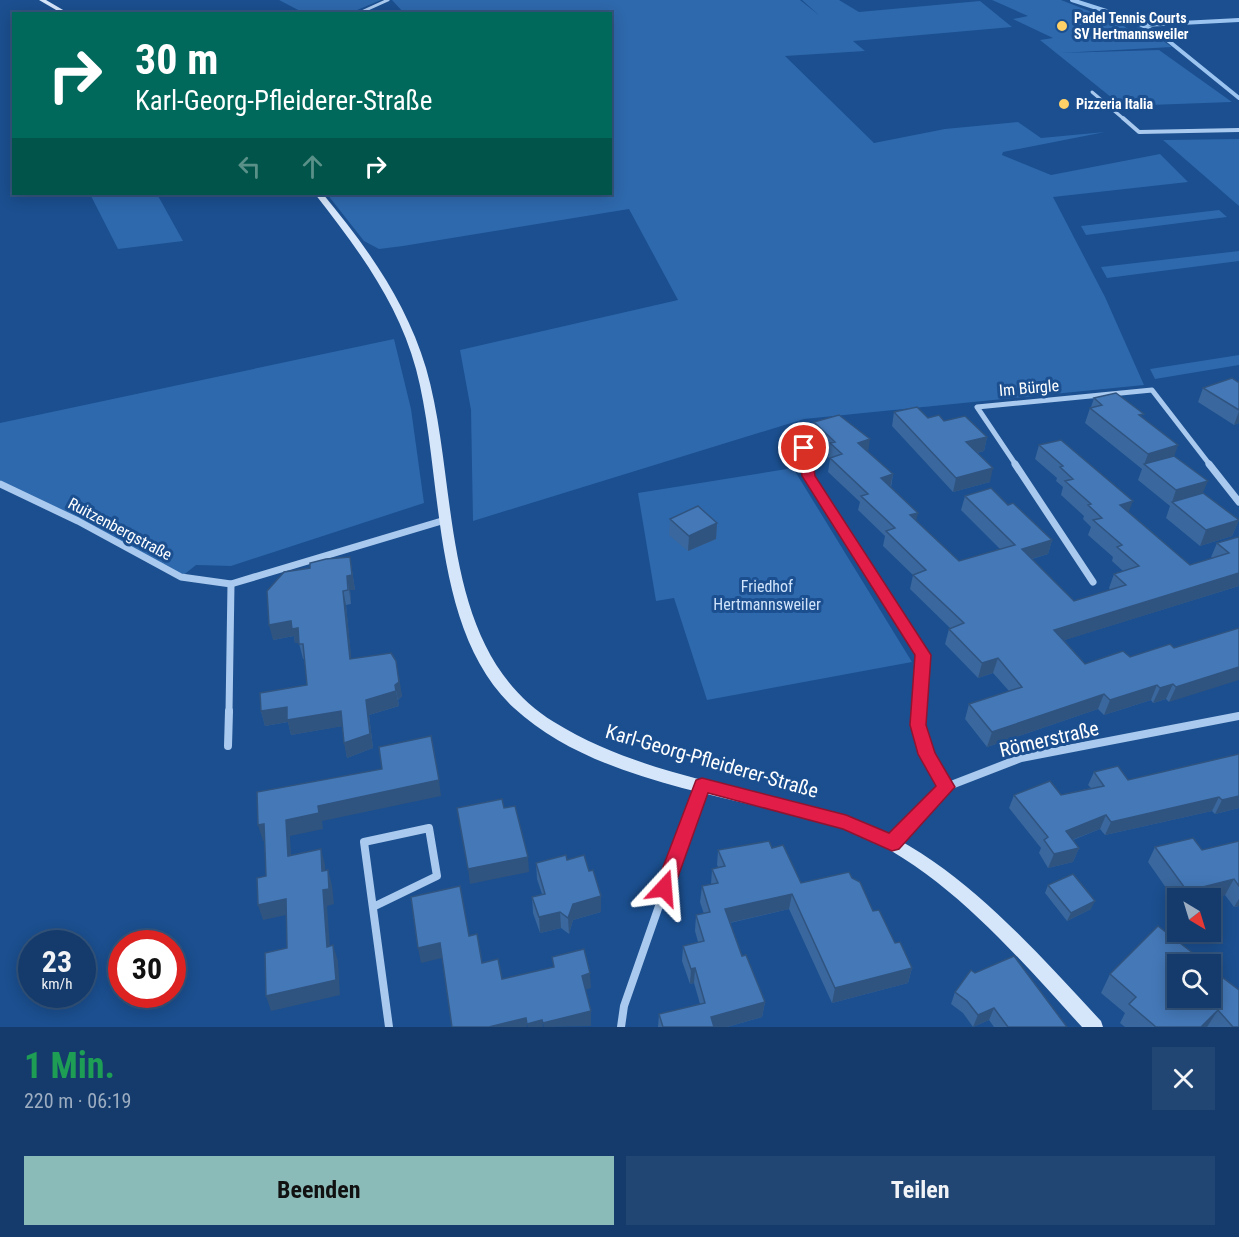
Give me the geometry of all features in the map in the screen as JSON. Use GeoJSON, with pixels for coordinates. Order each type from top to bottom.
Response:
{"type":"FeatureCollection","features":[{"type":"Feature","properties":{"kind":"street"},"geometry":{"type":"LineString","coordinates":[[42,0],[64,12]]}},
{"type":"Feature","properties":{"kind":"street"},"geometry":{"type":"LineString","coordinates":[[361,12],[388,0]]}},
{"type":"Feature","properties":{"kind":"street"},"geometry":{"type":"LineString","coordinates":[[1092,93],[1138,132],[1239,130]]}},
{"type":"Feature","properties":{"kind":"street","name":"Karl-Georg-Pfleiderer-Straße"},"geometry":{"type":"LineString","coordinates":[[320,195],[368,254],[399,308],[412,339],[422,372],[445,519],[465,614],[481,657],[517,702],[553,729],[585,747],[622,762],[846,823],[892,843],[956,886],[985,912],[1094,1027]]}},
{"type":"Feature","properties":{"kind":"street","name":"Im Bürgle"},"geometry":{"type":"LineString","coordinates":[[1093,582],[977,407],[1152,390],[1239,502]]}},
{"type":"Feature","properties":{"kind":"street"},"geometry":{"type":"LineString","coordinates":[[804,448],[809,476],[923,655],[918,725],[927,754],[946,787]]}},
{"type":"Feature","properties":{"kind":"street","name":"Ruitzenbergstraße"},"geometry":{"type":"LineString","coordinates":[[0,484],[78,521],[181,576],[231,584]]}},
{"type":"Feature","properties":{"kind":"street"},"geometry":{"type":"LineString","coordinates":[[228,746],[231,584],[445,519]]}},
{"type":"Feature","properties":{"kind":"street","name":"Römerstraße"},"geometry":{"type":"LineString","coordinates":[[892,843],[946,787],[1021,758],[1239,716]]}},
{"type":"Feature","properties":{"kind":"street"},"geometry":{"type":"LineString","coordinates":[[621,1027],[624,1006],[702,785]]}},
{"type":"Feature","properties":{"kind":"street"},"geometry":{"type":"LineString","coordinates":[[373,907],[437,876],[429,828],[364,842],[389,1027]]}},
{"type":"Feature","properties":{"kind":"green space"},"geometry":{"type":"Polygon","coordinates":[[[279,0],[381,0],[352,12],[302,12],[279,0]]]}},
{"type":"Feature","properties":{"kind":"green space"},"geometry":{"type":"Polygon","coordinates":[[[392,0],[800,0],[820,16],[802,0],[839,0],[859,12],[980,1],[1012,27],[853,41],[865,51],[785,56],[874,143],[945,129],[1018,122],[1041,138],[1105,132],[1003,152],[1002,155],[1051,175],[1160,154],[1188,182],[1053,197],[1105,297],[1144,385],[804,419],[473,521],[471,410],[460,350],[678,300],[629,209],[379,249],[364,241],[328,195],[612,195],[612,12],[403,12],[392,0]]]}},
{"type":"Feature","properties":{"kind":"green space"},"geometry":{"type":"Polygon","coordinates":[[[992,0],[1061,0],[1120,23],[1128,29],[1143,27],[1172,47],[1060,53],[1159,50],[1232,102],[1122,106],[1040,40],[1053,38],[1013,19],[1028,16],[992,0]]]}},
{"type":"Feature","properties":{"kind":"green space"},"geometry":{"type":"Polygon","coordinates":[[[1239,139],[1239,206],[1163,140],[1239,139]]]}},
{"type":"Feature","properties":{"kind":"green space"},"geometry":{"type":"Polygon","coordinates":[[[91,195],[158,195],[183,241],[118,249],[91,195]]]}},
{"type":"Feature","properties":{"kind":"green space"},"geometry":{"type":"Polygon","coordinates":[[[1219,210],[1227,217],[1086,235],[1081,226],[1219,210]]]}},
{"type":"Feature","properties":{"kind":"green space"},"geometry":{"type":"Polygon","coordinates":[[[1239,251],[1239,261],[1107,278],[1101,267],[1239,251]]]}},
{"type":"Feature","properties":{"kind":"green space"},"geometry":{"type":"Polygon","coordinates":[[[394,339],[411,409],[424,503],[231,566],[196,565],[181,577],[0,484],[0,423],[394,339]]]}},
{"type":"Feature","properties":{"kind":"green space"},"geometry":{"type":"Polygon","coordinates":[[[1239,355],[1239,365],[1155,379],[1150,369],[1239,355]]]}},
{"type":"Feature","properties":{"kind":"green space","name":"Friedhof Hertmannsweiler"},"geometry":{"type":"Polygon","coordinates":[[[793,468],[912,662],[707,700],[674,598],[656,601],[638,493],[793,468]]]}},
{"type":"Feature","properties":{"kind":"building"},"geometry":{"type":"Polygon","coordinates":[[[1232,378],[1239,382],[1239,410],[1203,388],[1232,378]]]}},
{"type":"Feature","properties":{"kind":"building"},"geometry":{"type":"Polygon","coordinates":[[[1116,393],[1144,414],[1139,415],[1178,445],[1148,454],[1090,408],[1102,405],[1094,398],[1116,393]]]}},
{"type":"Feature","properties":{"kind":"building"},"geometry":{"type":"Polygon","coordinates":[[[917,407],[928,418],[939,415],[944,421],[965,416],[987,437],[966,442],[993,468],[956,478],[894,412],[917,407]]]}},
{"type":"Feature","properties":{"kind":"building"},"geometry":{"type":"Polygon","coordinates":[[[839,415],[870,439],[858,443],[893,474],[881,478],[918,513],[910,515],[959,561],[1015,545],[965,496],[991,488],[1008,505],[1013,503],[1052,540],[1022,549],[1074,601],[1126,585],[1114,574],[1139,566],[1117,547],[1122,545],[1093,520],[1102,518],[1088,505],[1091,504],[1065,481],[1073,479],[1060,467],[1063,466],[1039,445],[1061,440],[1133,501],[1120,505],[1190,565],[1229,553],[1217,543],[1238,537],[1239,573],[1054,630],[1085,664],[1123,651],[1130,657],[1170,644],[1174,648],[1239,628],[1239,667],[1176,687],[1173,684],[1160,688],[1157,685],[1110,700],[1104,694],[992,732],[969,704],[1022,687],[998,658],[982,663],[949,629],[964,623],[913,575],[926,570],[886,531],[895,528],[861,496],[868,494],[830,458],[842,454],[830,443],[835,442],[814,422],[839,415]]]}},
{"type":"Feature","properties":{"kind":"building"},"geometry":{"type":"Polygon","coordinates":[[[1174,456],[1208,481],[1176,490],[1144,464],[1174,456]]]}},
{"type":"Feature","properties":{"kind":"building"},"geometry":{"type":"Polygon","coordinates":[[[1203,493],[1239,520],[1206,530],[1172,502],[1203,493]]]}},
{"type":"Feature","properties":{"kind":"building"},"geometry":{"type":"Polygon","coordinates":[[[698,506],[717,523],[689,536],[670,519],[698,506]]]}},
{"type":"Feature","properties":{"kind":"building"},"geometry":{"type":"Polygon","coordinates":[[[350,557],[352,575],[347,576],[348,590],[343,591],[350,659],[391,653],[396,661],[399,682],[395,685],[396,691],[366,700],[370,734],[344,743],[341,711],[287,720],[287,707],[261,711],[260,693],[307,685],[303,644],[299,644],[298,628],[292,629],[291,621],[269,625],[267,591],[284,572],[310,568],[310,563],[326,559],[350,557]]]}},
{"type":"Feature","properties":{"kind":"building"},"geometry":{"type":"Polygon","coordinates":[[[431,736],[439,780],[318,806],[319,813],[286,820],[288,856],[321,849],[322,871],[328,870],[329,889],[323,890],[327,947],[333,945],[336,980],[266,996],[265,953],[287,948],[286,899],[258,905],[257,878],[266,876],[264,824],[258,825],[257,792],[382,769],[379,747],[431,736]]]}},
{"type":"Feature","properties":{"kind":"building"},"geometry":{"type":"Polygon","coordinates":[[[1239,754],[1239,796],[1222,800],[1219,797],[1111,822],[1106,815],[1066,831],[1079,848],[1054,854],[1044,840],[1048,837],[1014,795],[1050,781],[1061,795],[1104,786],[1094,772],[1118,766],[1128,780],[1239,754]]]}},
{"type":"Feature","properties":{"kind":"building"},"geometry":{"type":"Polygon","coordinates":[[[502,799],[504,808],[515,806],[528,857],[468,869],[457,808],[502,799]]]}},
{"type":"Feature","properties":{"kind":"building"},"geometry":{"type":"Polygon","coordinates":[[[1193,838],[1202,850],[1239,841],[1239,886],[1234,879],[1199,888],[1185,888],[1155,847],[1193,838]]]}},
{"type":"Feature","properties":{"kind":"building"},"geometry":{"type":"Polygon","coordinates":[[[769,841],[772,848],[783,845],[801,883],[849,872],[852,878],[860,882],[873,911],[879,910],[895,943],[900,942],[912,968],[835,988],[792,894],[725,909],[742,956],[746,955],[765,1002],[711,1017],[714,1027],[663,1027],[659,1014],[705,1003],[695,968],[691,969],[683,946],[704,941],[696,915],[710,912],[702,886],[718,883],[712,869],[725,866],[718,850],[769,841]]]}},
{"type":"Feature","properties":{"kind":"building"},"geometry":{"type":"Polygon","coordinates":[[[566,855],[567,860],[584,855],[589,871],[593,870],[601,896],[573,904],[568,918],[560,912],[539,917],[532,897],[545,894],[536,863],[566,855]]]}},
{"type":"Feature","properties":{"kind":"building"},"geometry":{"type":"Polygon","coordinates":[[[1073,874],[1095,901],[1071,913],[1048,885],[1073,874]]]}},
{"type":"Feature","properties":{"kind":"building"},"geometry":{"type":"Polygon","coordinates":[[[460,886],[469,936],[477,934],[482,963],[498,959],[502,979],[554,967],[552,957],[584,949],[590,973],[582,976],[591,1011],[543,1023],[542,1020],[527,1024],[526,1018],[489,1027],[452,1027],[440,943],[418,948],[411,897],[460,886]]]}},
{"type":"Feature","properties":{"kind":"building"},"geometry":{"type":"Polygon","coordinates":[[[1158,926],[1167,933],[1167,942],[1179,942],[1194,954],[1167,954],[1167,1008],[1221,1008],[1221,976],[1239,990],[1239,1027],[1233,1027],[1218,1010],[1201,1027],[1156,1027],[1129,1004],[1136,997],[1110,974],[1158,926]]]}},
{"type":"Feature","properties":{"kind":"building"},"geometry":{"type":"Polygon","coordinates":[[[1014,956],[1067,1027],[1008,1027],[994,1008],[978,1015],[967,1001],[955,992],[971,970],[975,973],[1014,956]]]}},
{"type":"Feature","properties":{"kind":"waterway"},"geometry":{"type":"LineString","coordinates":[[1072,0],[1125,17],[1160,34],[1239,98]]}},
{"type":"Feature","properties":{"kind":"waterway"},"geometry":{"type":"LineString","coordinates":[[1143,25],[1239,20]]}},
{"type":"Feature","properties":{"kind":"place","name":"Padel Tennis Courts SV Hertmannsweiler"},"geometry":{"type":"Point","coordinates":[1062,26]}},
{"type":"Feature","properties":{"kind":"place","name":"Pizzeria Italia"},"geometry":{"type":"Point","coordinates":[1064,104]}},
{"type":"Feature","properties":{"kind":"route"},"geometry":{"type":"LineString","coordinates":[[664,888],[702,785],[846,823],[892,843],[946,787],[927,754],[918,725],[923,655],[809,476],[804,448]]}}]}
